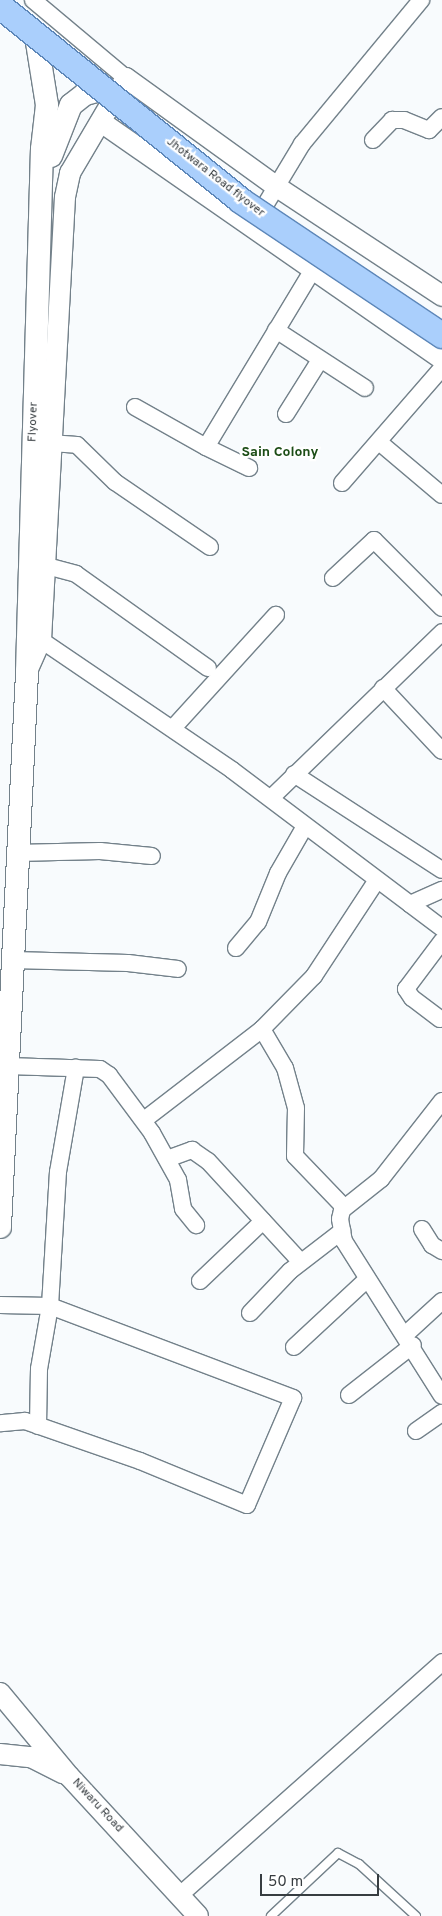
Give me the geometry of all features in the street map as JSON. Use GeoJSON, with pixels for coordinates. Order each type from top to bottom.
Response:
{"type":"FeatureCollection","features":[{"type":"Feature","properties":{"kind":"main road","name":"Jhotwara Road flyover"},"geometry":{"type":"LineString","coordinates":[[18,0],[234,178],[313,238],[442,321]]}},
{"type":"Feature","properties":{"kind":"main road","name":"Jhotwara Road flyover"},"geometry":{"type":"LineString","coordinates":[[0,6],[240,200],[442,335]]}},
{"type":"Feature","properties":{"kind":"main road","name":"Flyover"},"geometry":{"type":"LineString","coordinates":[[0,1227],[16,853],[27,672],[34,632],[44,173],[42,149],[47,105],[36,36]]}},
{"type":"Feature","properties":{"kind":"main road","name":"Flyover"},"geometry":{"type":"LineString","coordinates":[[44,173],[71,105],[85,94],[104,89]]}},
{"type":"Feature","properties":{"kind":"street"},"geometry":{"type":"LineString","coordinates":[[34,0],[126,78],[277,187],[442,296]]}},
{"type":"Feature","properties":{"kind":"street"},"geometry":{"type":"LineString","coordinates":[[251,228],[302,144],[421,0]]}},
{"type":"Feature","properties":{"kind":"street"},"geometry":{"type":"LineString","coordinates":[[126,78],[70,172],[65,197],[43,565],[34,632],[271,798],[305,826],[442,928]]}},
{"type":"Feature","properties":{"kind":"street"},"geometry":{"type":"LineString","coordinates":[[373,140],[392,120],[404,120],[435,134],[442,117]]}},
{"type":"Feature","properties":{"kind":"street"},"geometry":{"type":"LineString","coordinates":[[101,122],[442,359]]}},
{"type":"Feature","properties":{"kind":"street"},"geometry":{"type":"LineString","coordinates":[[206,447],[312,270]]}},
{"type":"Feature","properties":{"kind":"street"},"geometry":{"type":"LineString","coordinates":[[276,330],[365,388]]}},
{"type":"Feature","properties":{"kind":"street"},"geometry":{"type":"LineString","coordinates":[[286,414],[320,360]]}},
{"type":"Feature","properties":{"kind":"street"},"geometry":{"type":"LineString","coordinates":[[342,483],[442,368]]}},
{"type":"Feature","properties":{"kind":"street"},"geometry":{"type":"LineString","coordinates":[[135,407],[206,447],[249,468]]}},
{"type":"Feature","properties":{"kind":"street"},"geometry":{"type":"LineString","coordinates":[[379,442],[442,495]]}},
{"type":"Feature","properties":{"kind":"street"},"geometry":{"type":"LineString","coordinates":[[50,443],[77,445],[115,482],[210,547]]}},
{"type":"Feature","properties":{"kind":"street"},"geometry":{"type":"LineString","coordinates":[[333,578],[369,541],[374,540],[442,608]]}},
{"type":"Feature","properties":{"kind":"street"},"geometry":{"type":"LineString","coordinates":[[43,565],[76,574],[208,668]]}},
{"type":"Feature","properties":{"kind":"street"},"geometry":{"type":"LineString","coordinates":[[173,728],[276,615]]}},
{"type":"Feature","properties":{"kind":"street"},"geometry":{"type":"LineString","coordinates":[[271,798],[442,632]]}},
{"type":"Feature","properties":{"kind":"street"},"geometry":{"type":"LineString","coordinates":[[383,688],[442,751]]}},
{"type":"Feature","properties":{"kind":"street"},"geometry":{"type":"LineString","coordinates":[[294,774],[442,870]]}},
{"type":"Feature","properties":{"kind":"street"},"geometry":{"type":"LineString","coordinates":[[236,948],[258,922],[278,873],[305,826]]}},
{"type":"Feature","properties":{"kind":"street"},"geometry":{"type":"LineString","coordinates":[[16,853],[100,851],[152,856]]}},
{"type":"Feature","properties":{"kind":"street"},"geometry":{"type":"LineString","coordinates":[[144,1120],[262,1029],[314,976],[377,880]]}},
{"type":"Feature","properties":{"kind":"street"},"geometry":{"type":"LineString","coordinates":[[410,904],[442,890]]}},
{"type":"Feature","properties":{"kind":"street"},"geometry":{"type":"LineString","coordinates":[[440,1019],[412,998],[406,989],[442,941]]}},
{"type":"Feature","properties":{"kind":"street"},"geometry":{"type":"LineString","coordinates":[[12,960],[128,963],[178,969]]}},
{"type":"Feature","properties":{"kind":"street"},"geometry":{"type":"LineString","coordinates":[[262,1029],[285,1068],[296,1108],[295,1156],[342,1210],[342,1231],[366,1280],[409,1339],[442,1396]]}},
{"type":"Feature","properties":{"kind":"street"},"geometry":{"type":"LineString","coordinates":[[7,1066],[100,1069],[110,1075],[144,1120],[167,1159],[178,1180],[183,1209],[196,1225]]}},
{"type":"Feature","properties":{"kind":"street"},"geometry":{"type":"LineString","coordinates":[[38,1426],[41,1345],[50,1306],[58,1172],[76,1068]]}},
{"type":"Feature","properties":{"kind":"street"},"geometry":{"type":"LineString","coordinates":[[342,1210],[381,1178],[442,1101]]}},
{"type":"Feature","properties":{"kind":"street"},"geometry":{"type":"LineString","coordinates":[[167,1159],[192,1150],[208,1161],[300,1262]]}},
{"type":"Feature","properties":{"kind":"street"},"geometry":{"type":"LineString","coordinates":[[200,1281],[263,1221]]}},
{"type":"Feature","properties":{"kind":"street"},"geometry":{"type":"LineString","coordinates":[[422,1229],[432,1245],[442,1251]]}},
{"type":"Feature","properties":{"kind":"street"},"geometry":{"type":"LineString","coordinates":[[250,1312],[300,1262],[342,1231]]}},
{"type":"Feature","properties":{"kind":"street"},"geometry":{"type":"LineString","coordinates":[[294,1347],[366,1280]]}},
{"type":"Feature","properties":{"kind":"street"},"geometry":{"type":"LineString","coordinates":[[350,1395],[409,1339],[442,1301]]}},
{"type":"Feature","properties":{"kind":"street"},"geometry":{"type":"LineString","coordinates":[[0,1305],[50,1306],[293,1398],[247,1505],[140,1461],[25,1421],[0,1424]]}},
{"type":"Feature","properties":{"kind":"street"},"geometry":{"type":"LineString","coordinates":[[416,1431],[442,1414]]}},
{"type":"Feature","properties":{"kind":"street"},"geometry":{"type":"LineString","coordinates":[[180,1895],[442,1662]]}},
{"type":"Feature","properties":{"kind":"street","name":"Niwaru Road"},"geometry":{"type":"LineString","coordinates":[[0,1692],[69,1776],[198,1916]]}},
{"type":"Feature","properties":{"kind":"street"},"geometry":{"type":"LineString","coordinates":[[0,1754],[31,1757],[69,1776]]}},
{"type":"Feature","properties":{"kind":"lane"},"geometry":{"type":"LineString","coordinates":[[271,1916],[338,1853],[360,1864],[416,1916]]}},
{"type":"Feature","properties":{"kind":"district","name":"Sain Colony"},"geometry":{"type":"Point","coordinates":[280,453]}}]}
